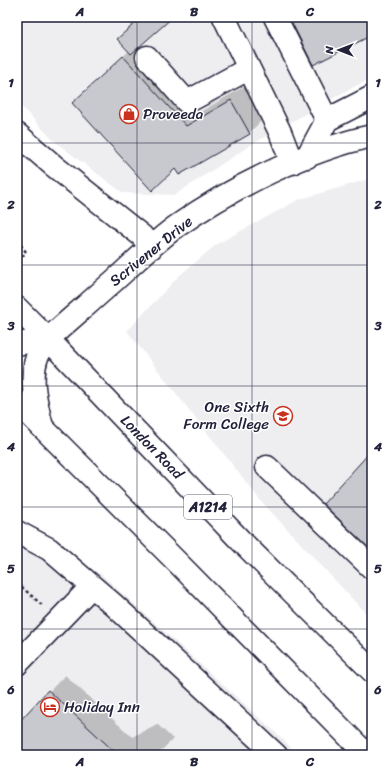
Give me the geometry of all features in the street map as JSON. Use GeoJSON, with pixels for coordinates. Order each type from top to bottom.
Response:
{"type":"FeatureCollection","features":[{"type":"Feature","properties":{"kind":"main road"},"geometry":{"type":"LineString","coordinates":[[224,17],[280,132],[300,160],[327,120],[372,97]]}},
{"type":"Feature","properties":{"kind":"main road"},"geometry":{"type":"LineString","coordinates":[[275,17],[327,120]]}},
{"type":"Feature","properties":{"kind":"main road"},"geometry":{"type":"LineString","coordinates":[[147,57],[187,102],[248,69]]}},
{"type":"Feature","properties":{"kind":"main road"},"geometry":{"type":"LineString","coordinates":[[17,134],[54,166],[137,232],[151,248]]}},
{"type":"Feature","properties":{"kind":"main road","name":"Scrivener Drive"},"geometry":{"type":"LineString","coordinates":[[42,427],[34,387],[34,373],[37,357],[48,339],[151,248],[177,227],[233,191],[300,160],[360,138],[372,136]]}},
{"type":"Feature","properties":{"kind":"main road","name":"London Road"},"geometry":{"type":"LineString","coordinates":[[17,308],[240,540],[372,671]]}},
{"type":"Feature","properties":{"kind":"main road"},"geometry":{"type":"LineString","coordinates":[[17,344],[48,339]]}},
{"type":"Feature","properties":{"kind":"main road"},"geometry":{"type":"LineString","coordinates":[[17,402],[184,568],[367,755]]}},
{"type":"Feature","properties":{"kind":"main road"},"geometry":{"type":"LineString","coordinates":[[267,467],[372,568]]}},
{"type":"Feature","properties":{"kind":"main road"},"geometry":{"type":"LineString","coordinates":[[17,532],[49,549],[92,586],[276,755]]}},
{"type":"Feature","properties":{"kind":"main road"},"geometry":{"type":"LineString","coordinates":[[17,664],[92,586]]}},
{"type":"Feature","properties":{"kind":"path"},"geometry":{"type":"LineString","coordinates":[[17,240],[26,252],[17,263]]}},
{"type":"Feature","properties":{"kind":"path"},"geometry":{"type":"LineString","coordinates":[[17,251],[22,257]]}},
{"type":"Feature","properties":{"kind":"path"},"geometry":{"type":"LineString","coordinates":[[17,584],[58,620]]}},
{"type":"Feature","properties":{"kind":"shaded area"},"geometry":{"type":"Polygon","coordinates":[[[17,17],[372,17],[372,78],[344,92],[249,146],[175,195],[123,193],[54,141],[17,102],[17,17]]]}},
{"type":"Feature","properties":{"kind":"shaded area","name":"One Sixth Form College"},"geometry":{"type":"Polygon","coordinates":[[[372,178],[372,620],[261,501],[127,331],[179,276],[217,244],[298,200],[372,178]]]}},
{"type":"Feature","properties":{"kind":"shaded area"},"geometry":{"type":"Polygon","coordinates":[[[17,523],[102,575],[285,741],[297,755],[17,755],[17,523]]]}},
{"type":"Feature","properties":{"kind":"building"},"geometry":{"type":"Polygon","coordinates":[[[142,17],[173,17],[131,54],[117,39],[142,17]]]}},
{"type":"Feature","properties":{"kind":"building"},"geometry":{"type":"Polygon","coordinates":[[[289,17],[372,17],[372,35],[313,65],[289,17]]]}},
{"type":"Feature","properties":{"kind":"building","name":"Proveeda"},"geometry":{"type":"Polygon","coordinates":[[[123,56],[186,126],[231,100],[250,134],[179,175],[175,169],[152,191],[72,103],[123,56]]]}},
{"type":"Feature","properties":{"kind":"building"},"geometry":{"type":"Polygon","coordinates":[[[372,450],[372,551],[323,504],[372,450]]]}},
{"type":"Feature","properties":{"kind":"building","name":"Holiday Inn"},"geometry":{"type":"Polygon","coordinates":[[[48,690],[118,755],[17,755],[17,724],[48,690]]]}},
{"type":"Feature","properties":{"kind":"place","name":"Proveeda"},"geometry":{"type":"Point","coordinates":[129,114]}},
{"type":"Feature","properties":{"kind":"place","name":"One Sixth Form College"},"geometry":{"type":"Point","coordinates":[283,416]}},
{"type":"Feature","properties":{"kind":"place","name":"Holiday Inn"},"geometry":{"type":"Point","coordinates":[50,707]}}]}
